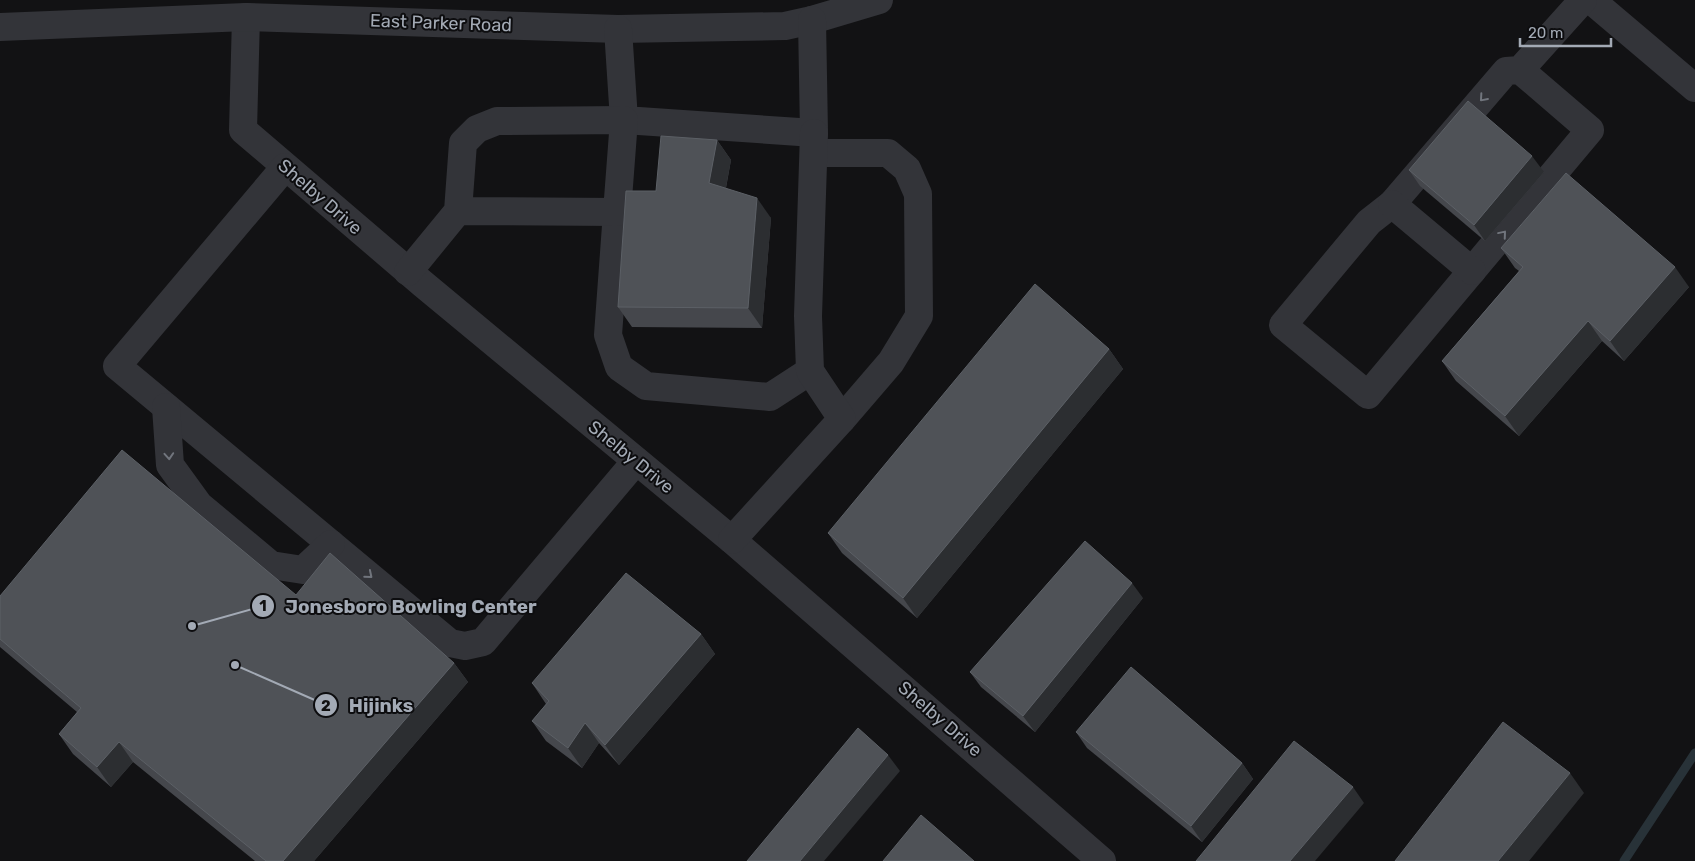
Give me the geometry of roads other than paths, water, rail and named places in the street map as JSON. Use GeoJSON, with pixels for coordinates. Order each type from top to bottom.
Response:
{"type":"FeatureCollection","features":[{"type":"Feature","properties":{"kind":"street","name":"East Parker Road"},"geometry":{"type":"LineString","coordinates":[[0,27],[246,17],[618,29],[785,26],[879,0]]}},
{"type":"Feature","properties":{"kind":"street"},"geometry":{"type":"LineString","coordinates":[[1520,70],[1590,130],[1368,395],[1283,325],[1369,222],[1392,204],[1506,71],[1520,70],[1583,0]]}},
{"type":"Feature","properties":{"kind":"street"},"geometry":{"type":"LineString","coordinates":[[1591,0],[1695,88]]}},
{"type":"Feature","properties":{"kind":"street","name":"Shelby Drive"},"geometry":{"type":"LineString","coordinates":[[246,17],[243,130],[408,272],[732,540],[1102,861]]}},
{"type":"Feature","properties":{"kind":"street"},"geometry":{"type":"LineString","coordinates":[[812,20],[814,143],[808,316],[810,371],[842,419]]}},
{"type":"Feature","properties":{"kind":"street"},"geometry":{"type":"LineString","coordinates":[[618,29],[624,120],[608,335],[619,367],[646,386],[770,398],[810,371]]}},
{"type":"Feature","properties":{"kind":"street"},"geometry":{"type":"LineString","coordinates":[[408,272],[458,211],[463,143],[478,129],[497,121],[624,120],[888,153],[907,169],[918,194],[919,316],[891,362],[732,540]]}},
{"type":"Feature","properties":{"kind":"street"},"geometry":{"type":"LineString","coordinates":[[285,167],[117,366],[450,643],[465,646],[483,642],[636,461]]}},
{"type":"Feature","properties":{"kind":"street"},"geometry":{"type":"LineString","coordinates":[[1392,204],[1472,271]]}},
{"type":"Feature","properties":{"kind":"street"},"geometry":{"type":"LineString","coordinates":[[458,211],[617,212]]}},
{"type":"Feature","properties":{"kind":"street"},"geometry":{"type":"LineString","coordinates":[[166,407],[170,465],[199,505],[271,565],[303,570],[331,544]]}},
{"type":"Feature","properties":{"kind":"waterway"},"geometry":{"type":"LineString","coordinates":[[1624,861],[1695,753]]}},
{"type":"Feature","properties":{"kind":"place","name":"Jonesboro Bowling Center"},"geometry":{"type":"Point","coordinates":[192,626]}},
{"type":"Feature","properties":{"kind":"place","name":"Hijinks"},"geometry":{"type":"Point","coordinates":[235,665]}}]}
